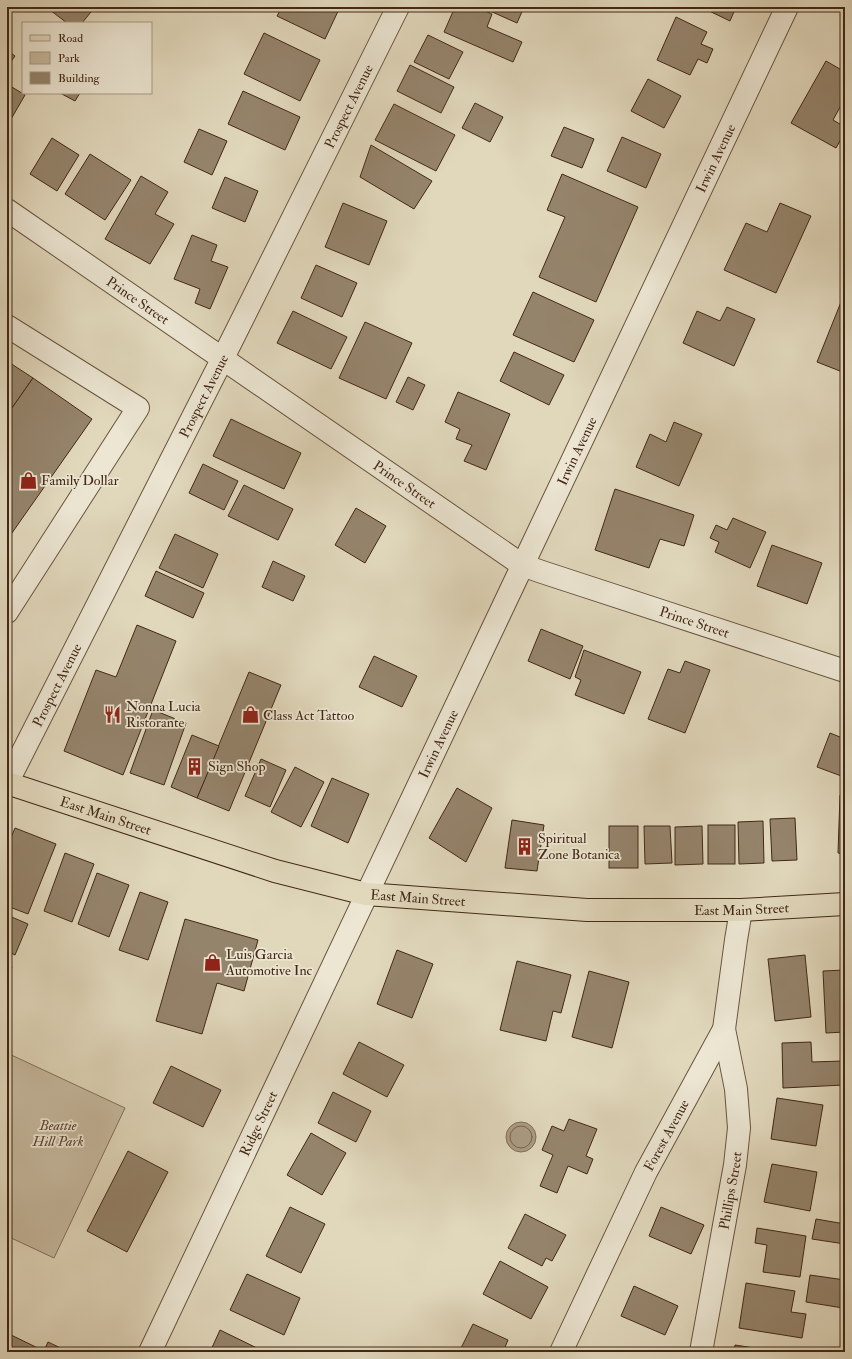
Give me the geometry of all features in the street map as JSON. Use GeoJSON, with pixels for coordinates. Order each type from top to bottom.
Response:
{"type":"FeatureCollection","features":[{"type":"Feature","properties":{"kind":"main road","name":"East Main Street"},"geometry":{"type":"LineString","coordinates":[[7,783],[275,871],[366,894],[587,910],[741,910],[845,904]]}},
{"type":"Feature","properties":{"kind":"street","name":"Prospect Avenue"},"geometry":{"type":"LineString","coordinates":[[7,783],[223,359],[398,7]]}},
{"type":"Feature","properties":{"kind":"street","name":"Irwin Avenue"},"geometry":{"type":"LineString","coordinates":[[366,894],[787,7]]}},
{"type":"Feature","properties":{"kind":"street","name":"Prince Street"},"geometry":{"type":"LineString","coordinates":[[7,210],[522,565],[845,671]]}},
{"type":"Feature","properties":{"kind":"street"},"geometry":{"type":"LineString","coordinates":[[7,326],[138,408],[7,612]]}},
{"type":"Feature","properties":{"kind":"street","name":"Ridge Street"},"geometry":{"type":"LineString","coordinates":[[150,1352],[366,894]]}},
{"type":"Feature","properties":{"kind":"street","name":"Forest Avenue"},"geometry":{"type":"LineString","coordinates":[[561,1352],[646,1172],[724,1029],[741,910]]}},
{"type":"Feature","properties":{"kind":"street","name":"Phillips Street"},"geometry":{"type":"LineString","coordinates":[[701,1352],[735,1165],[739,1128],[736,1089],[724,1029]]}},
{"type":"Feature","properties":{"kind":"green space","name":"Beattie Hill Park"},"geometry":{"type":"Polygon","coordinates":[[[7,1053],[125,1108],[54,1258],[7,1236],[7,1053]]]}},
{"type":"Feature","properties":{"kind":"water"},"geometry":{"type":"Polygon","coordinates":[[[521,1122],[532,1126],[536,1137],[532,1148],[521,1152],[510,1148],[506,1137],[510,1126],[521,1122]]]}},
{"type":"Feature","properties":{"kind":"building"},"geometry":{"type":"Polygon","coordinates":[[[52,7],[95,7],[83,22],[66,22],[50,10],[52,7]]]}},
{"type":"Feature","properties":{"kind":"building"},"geometry":{"type":"Polygon","coordinates":[[[282,7],[340,7],[325,39],[277,16],[282,7]]]}},
{"type":"Feature","properties":{"kind":"building"},"geometry":{"type":"Polygon","coordinates":[[[455,7],[476,7],[492,14],[487,27],[522,42],[513,62],[444,32],[455,7]]]}},
{"type":"Feature","properties":{"kind":"building"},"geometry":{"type":"Polygon","coordinates":[[[492,7],[524,7],[517,23],[490,11],[492,7]]]}},
{"type":"Feature","properties":{"kind":"building"},"geometry":{"type":"Polygon","coordinates":[[[701,7],[736,7],[730,21],[701,7]]]}},
{"type":"Feature","properties":{"kind":"building"},"geometry":{"type":"Polygon","coordinates":[[[676,17],[707,32],[701,44],[713,49],[707,63],[698,59],[690,75],[657,60],[676,17]]]}},
{"type":"Feature","properties":{"kind":"building"},"geometry":{"type":"Polygon","coordinates":[[[264,33],[320,60],[300,101],[244,74],[264,33]]]}},
{"type":"Feature","properties":{"kind":"building"},"geometry":{"type":"Polygon","coordinates":[[[428,35],[463,52],[449,79],[414,62],[428,35]]]}},
{"type":"Feature","properties":{"kind":"building"},"geometry":{"type":"Polygon","coordinates":[[[7,50],[15,56],[7,67],[7,50]]]}},
{"type":"Feature","properties":{"kind":"building"},"geometry":{"type":"Polygon","coordinates":[[[826,61],[845,72],[845,98],[833,120],[845,127],[845,132],[836,148],[791,123],[826,61]]]}},
{"type":"Feature","properties":{"kind":"building"},"geometry":{"type":"Polygon","coordinates":[[[410,65],[454,87],[441,113],[397,91],[410,65]]]}},
{"type":"Feature","properties":{"kind":"building"},"geometry":{"type":"Polygon","coordinates":[[[648,79],[681,96],[664,128],[631,111],[648,79]]]}},
{"type":"Feature","properties":{"kind":"building"},"geometry":{"type":"Polygon","coordinates":[[[7,84],[25,95],[7,126],[7,84]]]}},
{"type":"Feature","properties":{"kind":"building"},"geometry":{"type":"Polygon","coordinates":[[[243,91],[300,117],[285,150],[228,124],[243,91]]]}},
{"type":"Feature","properties":{"kind":"building"},"geometry":{"type":"Polygon","coordinates":[[[62,94],[79,94],[75,101],[62,94]]]}},
{"type":"Feature","properties":{"kind":"building"},"geometry":{"type":"Polygon","coordinates":[[[475,103],[503,117],[490,142],[462,128],[475,103]]]}},
{"type":"Feature","properties":{"kind":"building"},"geometry":{"type":"Polygon","coordinates":[[[394,104],[455,135],[436,171],[375,140],[394,104]]]}},
{"type":"Feature","properties":{"kind":"building"},"geometry":{"type":"Polygon","coordinates":[[[564,127],[594,139],[582,168],[551,156],[564,127]]]}},
{"type":"Feature","properties":{"kind":"building"},"geometry":{"type":"Polygon","coordinates":[[[199,129],[227,141],[212,175],[184,162],[199,129]]]}},
{"type":"Feature","properties":{"kind":"building"},"geometry":{"type":"Polygon","coordinates":[[[622,137],[661,154],[646,188],[607,171],[622,137]]]}},
{"type":"Feature","properties":{"kind":"building"},"geometry":{"type":"Polygon","coordinates":[[[52,138],[79,155],[57,191],[30,174],[52,138]]]}},
{"type":"Feature","properties":{"kind":"building"},"geometry":{"type":"Polygon","coordinates":[[[371,145],[432,181],[414,209],[360,177],[371,145]]]}},
{"type":"Feature","properties":{"kind":"building"},"geometry":{"type":"Polygon","coordinates":[[[90,154],[131,180],[105,220],[65,194],[90,154]]]}},
{"type":"Feature","properties":{"kind":"building"},"geometry":{"type":"Polygon","coordinates":[[[562,174],[638,207],[596,302],[539,277],[565,217],[547,210],[562,174]]]}},
{"type":"Feature","properties":{"kind":"building"},"geometry":{"type":"Polygon","coordinates":[[[141,176],[168,192],[155,214],[174,224],[150,264],[105,239],[141,176]]]}},
{"type":"Feature","properties":{"kind":"building"},"geometry":{"type":"Polygon","coordinates":[[[225,177],[258,191],[245,222],[212,208],[225,177]]]}},
{"type":"Feature","properties":{"kind":"building"},"geometry":{"type":"Polygon","coordinates":[[[343,203],[387,221],[369,265],[325,247],[343,203]]]}},
{"type":"Feature","properties":{"kind":"building"},"geometry":{"type":"Polygon","coordinates":[[[780,203],[811,216],[776,293],[724,270],[746,223],[767,232],[780,203]]]}},
{"type":"Feature","properties":{"kind":"building"},"geometry":{"type":"Polygon","coordinates":[[[192,235],[217,245],[211,261],[228,267],[210,309],[195,303],[200,289],[174,279],[192,235]]]}},
{"type":"Feature","properties":{"kind":"building"},"geometry":{"type":"Polygon","coordinates":[[[316,265],[357,283],[342,317],[301,298],[316,265]]]}},
{"type":"Feature","properties":{"kind":"building"},"geometry":{"type":"Polygon","coordinates":[[[533,292],[594,320],[574,362],[513,335],[533,292]]]}},
{"type":"Feature","properties":{"kind":"building"},"geometry":{"type":"Polygon","coordinates":[[[843,297],[845,298],[845,373],[817,362],[843,297]]]}},
{"type":"Feature","properties":{"kind":"building"},"geometry":{"type":"Polygon","coordinates":[[[727,307],[755,319],[734,366],[683,343],[697,311],[720,321],[727,307]]]}},
{"type":"Feature","properties":{"kind":"building"},"geometry":{"type":"Polygon","coordinates":[[[293,311],[347,337],[331,369],[277,343],[293,311]]]}},
{"type":"Feature","properties":{"kind":"building"},"geometry":{"type":"Polygon","coordinates":[[[365,322],[412,343],[386,399],[339,378],[365,322]]]}},
{"type":"Feature","properties":{"kind":"building"},"geometry":{"type":"Polygon","coordinates":[[[514,352],[564,375],[549,405],[500,381],[514,352]]]}},
{"type":"Feature","properties":{"kind":"building"},"geometry":{"type":"Polygon","coordinates":[[[7,361],[33,378],[7,415],[7,361]]]}},
{"type":"Feature","properties":{"kind":"building"},"geometry":{"type":"Polygon","coordinates":[[[408,377],[425,385],[413,410],[396,402],[408,377]]]}},
{"type":"Feature","properties":{"kind":"building","name":"Family Dollar"},"geometry":{"type":"Polygon","coordinates":[[[33,378],[92,419],[7,540],[7,415],[33,378]]]}},
{"type":"Feature","properties":{"kind":"building"},"geometry":{"type":"Polygon","coordinates":[[[458,392],[510,414],[486,470],[464,461],[472,445],[456,439],[460,429],[445,422],[458,392]]]}},
{"type":"Feature","properties":{"kind":"building"},"geometry":{"type":"Polygon","coordinates":[[[231,419],[301,453],[284,489],[213,456],[231,419]]]}},
{"type":"Feature","properties":{"kind":"building"},"geometry":{"type":"Polygon","coordinates":[[[674,422],[702,434],[679,486],[636,467],[650,434],[666,442],[674,422]]]}},
{"type":"Feature","properties":{"kind":"building"},"geometry":{"type":"Polygon","coordinates":[[[203,464],[238,481],[224,510],[189,493],[203,464]]]}},
{"type":"Feature","properties":{"kind":"building"},"geometry":{"type":"Polygon","coordinates":[[[244,485],[293,509],[278,540],[228,516],[244,485]]]}},
{"type":"Feature","properties":{"kind":"building"},"geometry":{"type":"Polygon","coordinates":[[[615,489],[694,515],[684,546],[660,539],[649,568],[595,550],[615,489]]]}},
{"type":"Feature","properties":{"kind":"building"},"geometry":{"type":"Polygon","coordinates":[[[356,508],[386,526],[365,563],[335,545],[356,508]]]}},
{"type":"Feature","properties":{"kind":"building"},"geometry":{"type":"Polygon","coordinates":[[[733,518],[766,532],[750,568],[715,552],[719,542],[710,538],[716,525],[727,530],[733,518]]]}},
{"type":"Feature","properties":{"kind":"building"},"geometry":{"type":"Polygon","coordinates":[[[175,534],[218,554],[203,588],[159,568],[175,534]]]}},
{"type":"Feature","properties":{"kind":"building"},"geometry":{"type":"Polygon","coordinates":[[[772,545],[822,563],[807,604],[757,586],[772,545]]]}},
{"type":"Feature","properties":{"kind":"building"},"geometry":{"type":"Polygon","coordinates":[[[273,561],[305,576],[293,601],[262,587],[273,561]]]}},
{"type":"Feature","properties":{"kind":"building"},"geometry":{"type":"Polygon","coordinates":[[[156,571],[204,593],[193,618],[145,596],[156,571]]]}},
{"type":"Feature","properties":{"kind":"building","name":"Nonna Lucia Ristorante"},"geometry":{"type":"Polygon","coordinates":[[[137,625],[176,641],[123,775],[64,751],[96,670],[116,677],[137,625]]]}},
{"type":"Feature","properties":{"kind":"building"},"geometry":{"type":"Polygon","coordinates":[[[541,629],[583,646],[570,679],[528,661],[541,629]]]}},
{"type":"Feature","properties":{"kind":"building"},"geometry":{"type":"Polygon","coordinates":[[[584,650],[641,672],[624,714],[575,695],[581,680],[575,677],[584,650]]]}},
{"type":"Feature","properties":{"kind":"building"},"geometry":{"type":"Polygon","coordinates":[[[374,656],[417,676],[402,707],[359,687],[374,656]]]}},
{"type":"Feature","properties":{"kind":"building"},"geometry":{"type":"Polygon","coordinates":[[[685,661],[710,670],[685,733],[648,719],[668,669],[680,673],[685,661]]]}},
{"type":"Feature","properties":{"kind":"building","name":"Class Act Tattoo"},"geometry":{"type":"Polygon","coordinates":[[[249,672],[281,685],[229,811],[197,798],[249,672]]]}},
{"type":"Feature","properties":{"kind":"building"},"geometry":{"type":"Polygon","coordinates":[[[153,710],[186,723],[164,785],[130,773],[153,710]]]}},
{"type":"Feature","properties":{"kind":"building"},"geometry":{"type":"Polygon","coordinates":[[[830,733],[845,739],[844,777],[817,767],[830,733]]]}},
{"type":"Feature","properties":{"kind":"building","name":"Sign Shop"},"geometry":{"type":"Polygon","coordinates":[[[192,735],[219,746],[197,798],[171,787],[192,735]]]}},
{"type":"Feature","properties":{"kind":"building"},"geometry":{"type":"Polygon","coordinates":[[[261,759],[286,770],[270,807],[245,796],[261,759]]]}},
{"type":"Feature","properties":{"kind":"building"},"geometry":{"type":"Polygon","coordinates":[[[295,767],[324,782],[301,827],[271,812],[295,767]]]}},
{"type":"Feature","properties":{"kind":"building"},"geometry":{"type":"Polygon","coordinates":[[[332,778],[369,794],[348,843],[311,826],[332,778]]]}},
{"type":"Feature","properties":{"kind":"building"},"geometry":{"type":"Polygon","coordinates":[[[457,788],[492,808],[466,862],[429,838],[457,788]]]}},
{"type":"Feature","properties":{"kind":"building"},"geometry":{"type":"Polygon","coordinates":[[[840,795],[845,795],[845,854],[838,853],[840,795]]]}},
{"type":"Feature","properties":{"kind":"building"},"geometry":{"type":"Polygon","coordinates":[[[795,818],[797,860],[772,861],[770,819],[795,818]]]}},
{"type":"Feature","properties":{"kind":"building","name":"Spiritual Zone Botanica"},"geometry":{"type":"Polygon","coordinates":[[[512,820],[544,825],[537,871],[505,868],[512,820]]]}},
{"type":"Feature","properties":{"kind":"building"},"geometry":{"type":"Polygon","coordinates":[[[763,821],[764,863],[739,864],[738,822],[763,821]]]}},
{"type":"Feature","properties":{"kind":"building"},"geometry":{"type":"Polygon","coordinates":[[[708,825],[735,825],[735,864],[708,864],[708,825]]]}},
{"type":"Feature","properties":{"kind":"building"},"geometry":{"type":"Polygon","coordinates":[[[609,826],[638,826],[638,868],[609,868],[609,826]]]}},
{"type":"Feature","properties":{"kind":"building"},"geometry":{"type":"Polygon","coordinates":[[[644,826],[670,826],[672,863],[645,864],[644,826]]]}},
{"type":"Feature","properties":{"kind":"building"},"geometry":{"type":"Polygon","coordinates":[[[702,826],[703,864],[675,865],[675,827],[702,826]]]}},
{"type":"Feature","properties":{"kind":"building"},"geometry":{"type":"Polygon","coordinates":[[[15,828],[56,844],[28,914],[7,906],[7,847],[15,828]]]}},
{"type":"Feature","properties":{"kind":"building"},"geometry":{"type":"Polygon","coordinates":[[[65,853],[94,864],[72,922],[44,911],[65,853]]]}},
{"type":"Feature","properties":{"kind":"building"},"geometry":{"type":"Polygon","coordinates":[[[97,873],[129,885],[109,937],[78,924],[97,873]]]}},
{"type":"Feature","properties":{"kind":"building"},"geometry":{"type":"Polygon","coordinates":[[[140,892],[168,902],[148,960],[119,950],[140,892]]]}},
{"type":"Feature","properties":{"kind":"building"},"geometry":{"type":"Polygon","coordinates":[[[7,915],[28,924],[15,955],[7,951],[7,915]]]}},
{"type":"Feature","properties":{"kind":"building","name":"Luis Garcia Automotive Inc"},"geometry":{"type":"Polygon","coordinates":[[[185,919],[258,940],[244,991],[217,983],[202,1034],[156,1021],[185,919]]]}},
{"type":"Feature","properties":{"kind":"building"},"geometry":{"type":"Polygon","coordinates":[[[397,950],[433,964],[412,1018],[377,1004],[397,950]]]}},
{"type":"Feature","properties":{"kind":"building"},"geometry":{"type":"Polygon","coordinates":[[[805,955],[811,1017],[775,1021],[768,959],[805,955]]]}},
{"type":"Feature","properties":{"kind":"building"},"geometry":{"type":"Polygon","coordinates":[[[517,961],[571,975],[561,1013],[553,1011],[546,1041],[500,1030],[517,961]]]}},
{"type":"Feature","properties":{"kind":"building"},"geometry":{"type":"Polygon","coordinates":[[[7,965],[12,967],[7,978],[7,965]]]}},
{"type":"Feature","properties":{"kind":"building"},"geometry":{"type":"Polygon","coordinates":[[[845,970],[845,1032],[826,1033],[823,971],[845,970]]]}},
{"type":"Feature","properties":{"kind":"building"},"geometry":{"type":"Polygon","coordinates":[[[589,971],[629,982],[612,1048],[572,1037],[589,971]]]}},
{"type":"Feature","properties":{"kind":"building"},"geometry":{"type":"Polygon","coordinates":[[[359,1042],[404,1065],[387,1097],[343,1074],[359,1042]]]}},
{"type":"Feature","properties":{"kind":"building"},"geometry":{"type":"Polygon","coordinates":[[[811,1042],[812,1062],[843,1061],[844,1085],[783,1088],[782,1043],[811,1042]]]}},
{"type":"Feature","properties":{"kind":"building"},"geometry":{"type":"Polygon","coordinates":[[[171,1066],[221,1090],[203,1127],[153,1103],[171,1066]]]}},
{"type":"Feature","properties":{"kind":"building"},"geometry":{"type":"Polygon","coordinates":[[[333,1092],[371,1111],[356,1142],[318,1123],[333,1092]]]}},
{"type":"Feature","properties":{"kind":"building"},"geometry":{"type":"Polygon","coordinates":[[[777,1098],[823,1105],[816,1146],[771,1139],[777,1098]]]}},
{"type":"Feature","properties":{"kind":"building"},"geometry":{"type":"Polygon","coordinates":[[[569,1119],[597,1129],[586,1156],[593,1159],[587,1174],[568,1166],[557,1193],[540,1186],[553,1155],[542,1150],[552,1126],[564,1131],[569,1119]]]}},
{"type":"Feature","properties":{"kind":"building"},"geometry":{"type":"Polygon","coordinates":[[[311,1133],[346,1153],[322,1195],[287,1175],[311,1133]]]}},
{"type":"Feature","properties":{"kind":"building"},"geometry":{"type":"Polygon","coordinates":[[[128,1151],[168,1172],[127,1252],[87,1231],[128,1151]]]}},
{"type":"Feature","properties":{"kind":"building"},"geometry":{"type":"Polygon","coordinates":[[[772,1164],[817,1172],[810,1211],[764,1202],[772,1164]]]}},
{"type":"Feature","properties":{"kind":"building"},"geometry":{"type":"Polygon","coordinates":[[[290,1207],[325,1224],[301,1273],[266,1256],[290,1207]]]}},
{"type":"Feature","properties":{"kind":"building"},"geometry":{"type":"Polygon","coordinates":[[[661,1207],[704,1225],[691,1254],[649,1236],[661,1207]]]}},
{"type":"Feature","properties":{"kind":"building"},"geometry":{"type":"Polygon","coordinates":[[[525,1214],[566,1235],[552,1261],[546,1258],[542,1266],[508,1248],[525,1214]]]}},
{"type":"Feature","properties":{"kind":"building"},"geometry":{"type":"Polygon","coordinates":[[[816,1219],[845,1224],[845,1244],[812,1239],[816,1219]]]}},
{"type":"Feature","properties":{"kind":"building"},"geometry":{"type":"Polygon","coordinates":[[[757,1228],[806,1236],[800,1277],[763,1272],[767,1245],[755,1243],[757,1228]]]}},
{"type":"Feature","properties":{"kind":"building"},"geometry":{"type":"Polygon","coordinates":[[[500,1261],[548,1287],[531,1319],[483,1294],[500,1261]]]}},
{"type":"Feature","properties":{"kind":"building"},"geometry":{"type":"Polygon","coordinates":[[[247,1274],[300,1298],[284,1335],[230,1310],[247,1274]]]}},
{"type":"Feature","properties":{"kind":"building"},"geometry":{"type":"Polygon","coordinates":[[[810,1275],[845,1280],[843,1308],[806,1302],[810,1275]]]}},
{"type":"Feature","properties":{"kind":"building"},"geometry":{"type":"Polygon","coordinates":[[[746,1283],[795,1291],[791,1312],[806,1314],[802,1338],[739,1328],[746,1283]]]}},
{"type":"Feature","properties":{"kind":"building"},"geometry":{"type":"Polygon","coordinates":[[[634,1286],[678,1306],[665,1335],[621,1316],[634,1286]]]}},
{"type":"Feature","properties":{"kind":"building"},"geometry":{"type":"Polygon","coordinates":[[[473,1324],[508,1340],[503,1352],[464,1352],[460,1350],[473,1324]]]}},
{"type":"Feature","properties":{"kind":"building"},"geometry":{"type":"Polygon","coordinates":[[[220,1330],[265,1352],[210,1352],[220,1330]]]}},
{"type":"Feature","properties":{"kind":"building"},"geometry":{"type":"Polygon","coordinates":[[[7,1333],[44,1351],[48,1342],[69,1352],[7,1352],[7,1333]]]}},
{"type":"Feature","properties":{"kind":"building"},"geometry":{"type":"Polygon","coordinates":[[[735,1345],[780,1352],[734,1352],[735,1345]]]}},
{"type":"Feature","properties":{"kind":"place","name":"Family Dollar"},"geometry":{"type":"Point","coordinates":[28,480]}},
{"type":"Feature","properties":{"kind":"place","name":"Nonna Lucia Ristorante"},"geometry":{"type":"Point","coordinates":[113,714]}},
{"type":"Feature","properties":{"kind":"place","name":"Class Act Tattoo"},"geometry":{"type":"Point","coordinates":[250,715]}},
{"type":"Feature","properties":{"kind":"place","name":"Sign Shop"},"geometry":{"type":"Point","coordinates":[195,766]}},
{"type":"Feature","properties":{"kind":"place","name":"Spiritual Zone Botanica"},"geometry":{"type":"Point","coordinates":[525,846]}},
{"type":"Feature","properties":{"kind":"place","name":"Luis Garcia Automotive Inc"},"geometry":{"type":"Point","coordinates":[213,962]}}]}
